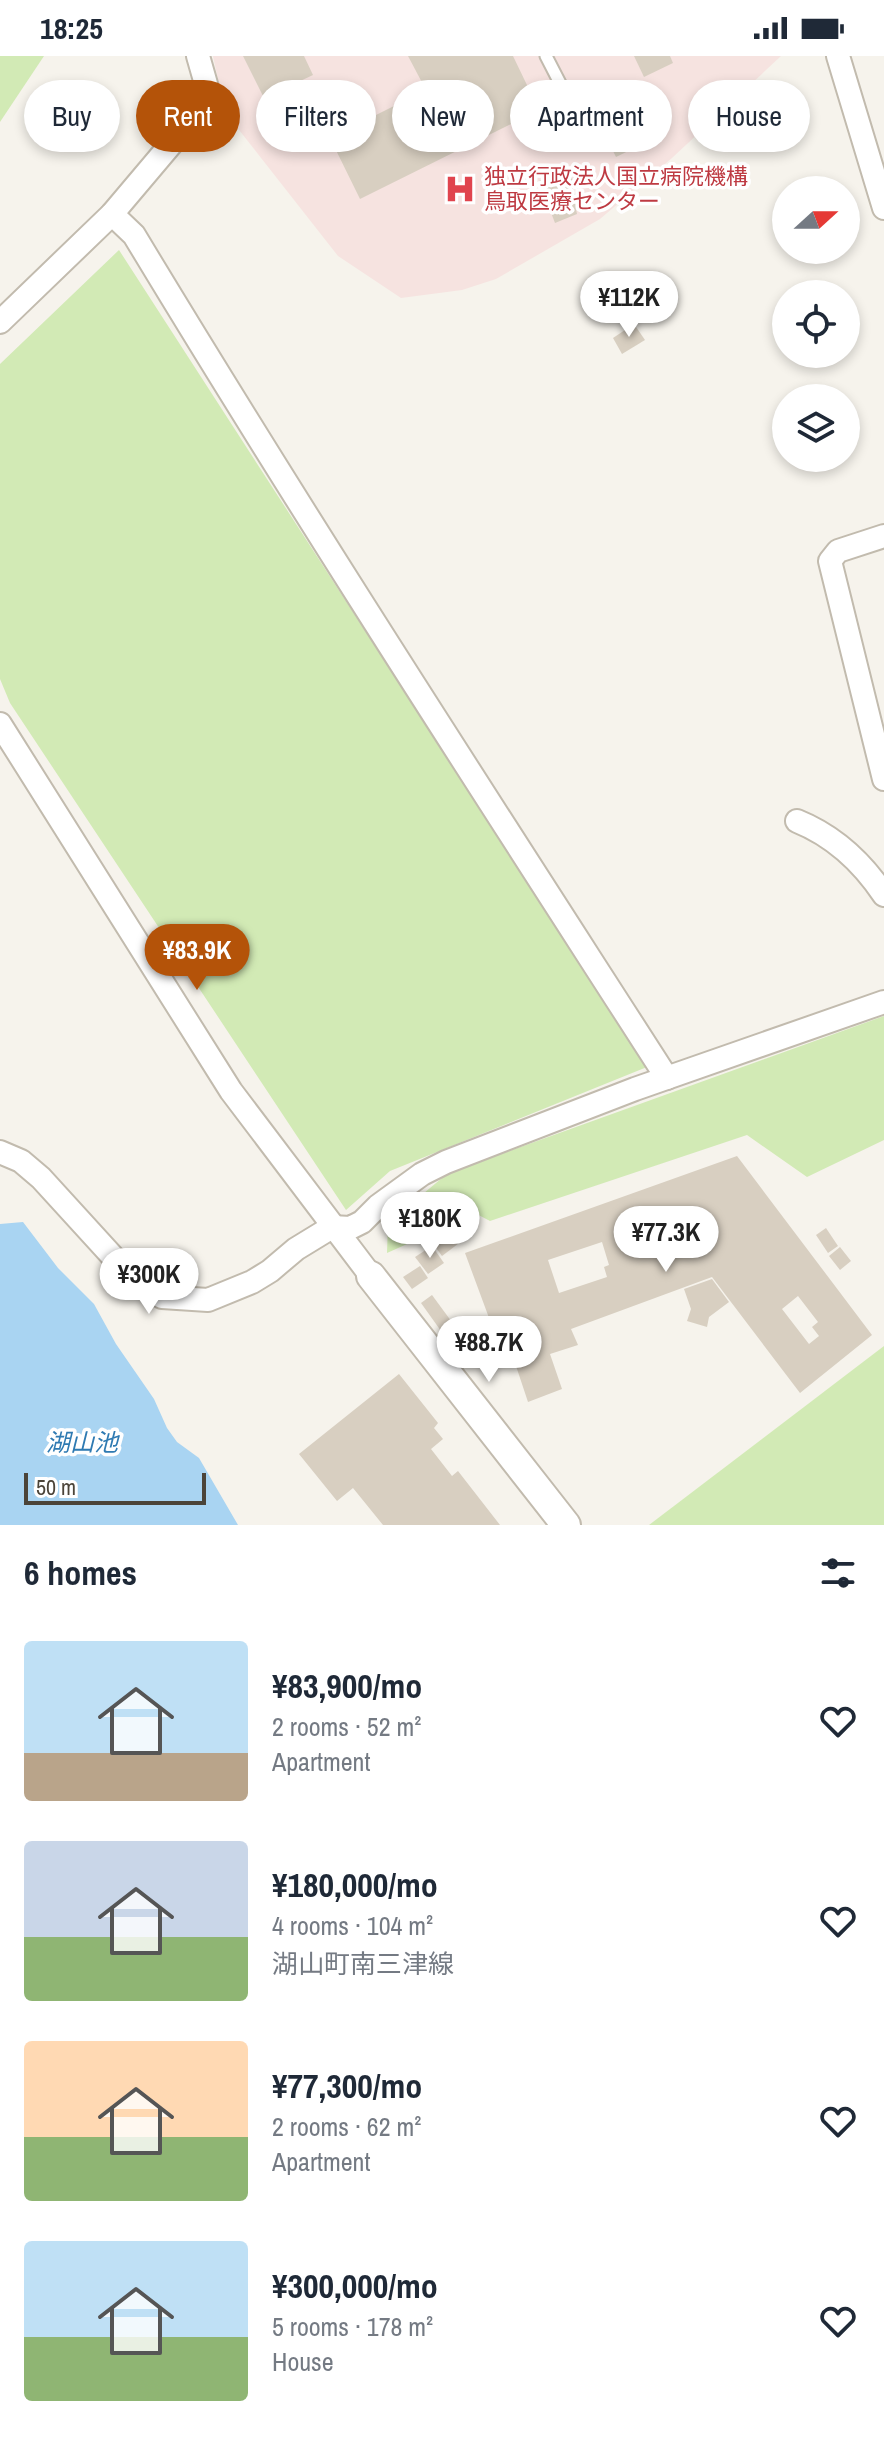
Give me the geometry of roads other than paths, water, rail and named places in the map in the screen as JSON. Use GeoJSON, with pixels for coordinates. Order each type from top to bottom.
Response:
{"type":"FeatureCollection","features":[{"type":"Feature","properties":{"kind":"street"},"geometry":{"type":"LineString","coordinates":[[0,322],[112,214],[210,98],[198,56]]}},
{"type":"Feature","properties":{"kind":"street"},"geometry":{"type":"LineString","coordinates":[[838,56],[884,208]]}},
{"type":"Feature","properties":{"kind":"street"},"geometry":{"type":"LineString","coordinates":[[112,214],[134,235],[333,559],[667,1078]]}},
{"type":"Feature","properties":{"kind":"street"},"geometry":{"type":"LineString","coordinates":[[884,536],[838,551],[830,561],[884,779]]}},
{"type":"Feature","properties":{"kind":"street"},"geometry":{"type":"LineString","coordinates":[[0,724],[231,1091],[332,1227],[566,1525]]}},
{"type":"Feature","properties":{"kind":"street"},"geometry":{"type":"LineString","coordinates":[[797,821],[815,829],[851,854],[884,895]]}},
{"type":"Feature","properties":{"kind":"street"},"geometry":{"type":"LineString","coordinates":[[0,1152],[21,1161],[41,1178],[135,1281],[162,1297],[208,1300],[270,1271],[296,1249],[332,1227],[350,1228],[362,1222],[378,1206],[422,1174],[446,1162],[667,1078],[884,1002]]}},
{"type":"Feature","properties":{"kind":"lane"},"geometry":{"type":"LineString","coordinates":[[546,56],[558,80]]}},
{"type":"Feature","properties":{"kind":"water","name":"湖山池"},"geometry":{"type":"Polygon","coordinates":[[[23,1222],[58,1268],[94,1304],[116,1344],[154,1399],[167,1428],[177,1442],[199,1458],[238,1525],[0,1525],[0,1224],[23,1222]]]}},
{"type":"Feature","properties":{"kind":"place","name":"独立行政法人国立病院機構 鳥取医療センター"},"geometry":{"type":"Point","coordinates":[460,189]}}]}
